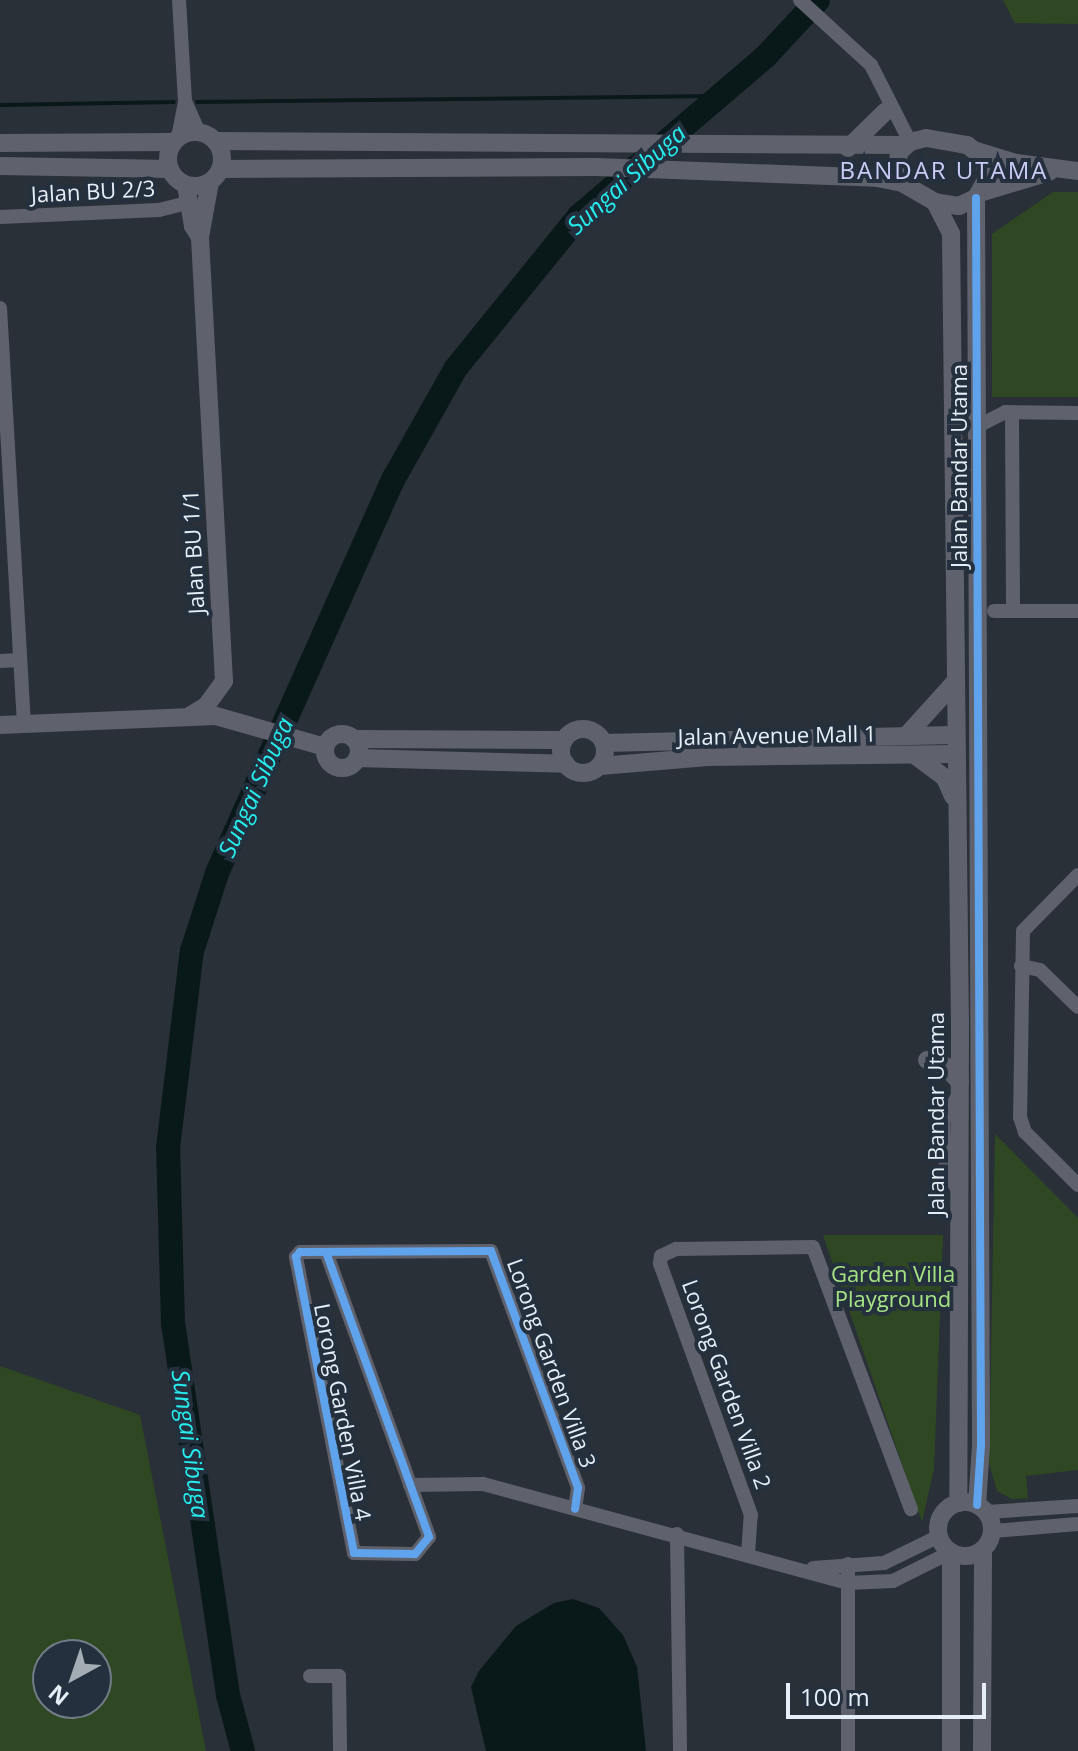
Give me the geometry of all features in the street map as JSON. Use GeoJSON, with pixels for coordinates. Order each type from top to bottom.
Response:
{"type":"FeatureCollection","features":[{"type":"Feature","properties":{"kind":"street"},"geometry":{"type":"LineString","coordinates":[[179,0],[185,101],[170,169],[187,194],[200,237]]}},
{"type":"Feature","properties":{"kind":"street"},"geometry":{"type":"LineString","coordinates":[[800,0],[829,23],[875,71],[907,143]]}},
{"type":"Feature","properties":{"kind":"street"},"geometry":{"type":"LineString","coordinates":[[863,58],[886,111],[907,143]]}},
{"type":"Feature","properties":{"kind":"street"},"geometry":{"type":"LineString","coordinates":[[185,101],[222,154],[216,175]]}},
{"type":"Feature","properties":{"kind":"street"},"geometry":{"type":"LineString","coordinates":[[848,148],[886,111]]}},
{"type":"Feature","properties":{"kind":"street"},"geometry":{"type":"LineString","coordinates":[[0,143],[176,140],[207,136],[695,142],[848,148],[942,138],[977,151],[1056,171],[1078,171]]}},
{"type":"Feature","properties":{"kind":"street"},"geometry":{"type":"LineString","coordinates":[[902,183],[896,161],[907,143]]}},
{"type":"Feature","properties":{"kind":"street"},"geometry":{"type":"LineString","coordinates":[[977,151],[988,166],[978,196]]}},
{"type":"Feature","properties":{"kind":"street"},"geometry":{"type":"LineString","coordinates":[[0,166],[170,169]]}},
{"type":"Feature","properties":{"kind":"street"},"geometry":{"type":"LineString","coordinates":[[187,194],[216,175],[596,167],[902,183],[935,202],[959,206],[978,196],[1056,171]]}},
{"type":"Feature","properties":{"kind":"street","name":"Jalan BU 1/1"},"geometry":{"type":"LineString","coordinates":[[216,175],[200,237],[221,687]]}},
{"type":"Feature","properties":{"kind":"street","name":"Jalan BU 2/3"},"geometry":{"type":"LineString","coordinates":[[0,217],[159,210],[187,194]]}},
{"type":"Feature","properties":{"kind":"street","name":"Jalan Bandar Utama"},"geometry":{"type":"LineString","coordinates":[[978,196],[979,820]]}},
{"type":"Feature","properties":{"kind":"street","name":"Jalan Bandar Utama"},"geometry":{"type":"LineString","coordinates":[[935,202],[951,234],[954,683],[958,745],[955,805],[960,1048],[959,1192],[974,1507],[993,1531]]}},
{"type":"Feature","properties":{"kind":"street"},"geometry":{"type":"LineString","coordinates":[[0,308],[7,548],[24,724]]}},
{"type":"Feature","properties":{"kind":"street"},"geometry":{"type":"LineString","coordinates":[[1012,413],[1013,611]]}},
{"type":"Feature","properties":{"kind":"street"},"geometry":{"type":"LineString","coordinates":[[978,426],[995,414],[1078,413]]}},
{"type":"Feature","properties":{"kind":"street"},"geometry":{"type":"LineString","coordinates":[[978,592],[994,611],[1078,611]]}},
{"type":"Feature","properties":{"kind":"street"},"geometry":{"type":"LineString","coordinates":[[978,630],[994,611]]}},
{"type":"Feature","properties":{"kind":"street"},"geometry":{"type":"LineString","coordinates":[[0,661],[20,660]]}},
{"type":"Feature","properties":{"kind":"street"},"geometry":{"type":"LineString","coordinates":[[974,1507],[981,1445],[979,820],[958,745],[970,733],[969,691],[978,667]]}},
{"type":"Feature","properties":{"kind":"street"},"geometry":{"type":"LineString","coordinates":[[906,736],[954,683]]}},
{"type":"Feature","properties":{"kind":"street"},"geometry":{"type":"LineString","coordinates":[[191,715],[221,687],[244,721]]}},
{"type":"Feature","properties":{"kind":"street"},"geometry":{"type":"LineString","coordinates":[[0,725],[191,715],[244,721],[325,747],[334,766],[349,767],[357,758]]}},
{"type":"Feature","properties":{"kind":"street"},"geometry":{"type":"LineString","coordinates":[[325,747],[340,734],[354,739],[564,740],[575,731],[588,730],[604,743],[600,766],[581,773],[566,764],[357,758]]}},
{"type":"Feature","properties":{"kind":"street","name":"Jalan Avenue Mall 1"},"geometry":{"type":"LineString","coordinates":[[604,743],[906,736],[958,745]]}},
{"type":"Feature","properties":{"kind":"street"},"geometry":{"type":"LineString","coordinates":[[354,739],[357,758]]}},
{"type":"Feature","properties":{"kind":"street"},"geometry":{"type":"LineString","coordinates":[[564,740],[566,764]]}},
{"type":"Feature","properties":{"kind":"street","name":"Jalan Avenue Mall 1"},"geometry":{"type":"LineString","coordinates":[[600,766],[708,757],[916,756],[958,745]]}},
{"type":"Feature","properties":{"kind":"street"},"geometry":{"type":"LineString","coordinates":[[916,756],[945,778],[955,805]]}},
{"type":"Feature","properties":{"kind":"street"},"geometry":{"type":"LineString","coordinates":[[1078,875],[1023,931],[1021,966],[1021,1125],[1078,1185]]}},
{"type":"Feature","properties":{"kind":"street"},"geometry":{"type":"LineString","coordinates":[[1021,966],[1040,970],[1078,1007]]}},
{"type":"Feature","properties":{"kind":"street"},"geometry":{"type":"LineString","coordinates":[[960,1048],[981,1024]]}},
{"type":"Feature","properties":{"kind":"street"},"geometry":{"type":"LineString","coordinates":[[927,1060],[945,1066],[960,1088]]}},
{"type":"Feature","properties":{"kind":"street","name":"Lorong Garden Villa 2"},"geometry":{"type":"LineString","coordinates":[[748,1554],[751,1515],[660,1263],[661,1256],[676,1249],[807,1246],[816,1252],[911,1509]]}},
{"type":"Feature","properties":{"kind":"street","name":"Lorong Garden Villa 3"},"geometry":{"type":"LineString","coordinates":[[326,1252],[491,1251],[578,1488],[575,1509]]}},
{"type":"Feature","properties":{"kind":"street","name":"Lorong Garden Villa 4"},"geometry":{"type":"LineString","coordinates":[[300,1252],[326,1252],[429,1537],[422,1550],[354,1553],[296,1257],[300,1252]]}},
{"type":"Feature","properties":{"kind":"street"},"geometry":{"type":"LineString","coordinates":[[410,1485],[483,1484],[804,1568],[847,1583],[893,1581],[951,1552]]}},
{"type":"Feature","properties":{"kind":"street"},"geometry":{"type":"LineString","coordinates":[[983,1551],[967,1557],[951,1552],[939,1536],[944,1512],[974,1507],[1078,1506]]}},
{"type":"Feature","properties":{"kind":"street"},"geometry":{"type":"LineString","coordinates":[[982,1751],[983,1551],[993,1531],[1078,1524]]}},
{"type":"Feature","properties":{"kind":"street"},"geometry":{"type":"LineString","coordinates":[[677,1534],[680,1751]]}},
{"type":"Feature","properties":{"kind":"street"},"geometry":{"type":"LineString","coordinates":[[804,1568],[884,1563],[939,1536]]}},
{"type":"Feature","properties":{"kind":"street"},"geometry":{"type":"LineString","coordinates":[[951,1552],[951,1751]]}},
{"type":"Feature","properties":{"kind":"street"},"geometry":{"type":"LineString","coordinates":[[848,1564],[848,1751]]}},
{"type":"Feature","properties":{"kind":"street"},"geometry":{"type":"LineString","coordinates":[[310,1676],[339,1676],[340,1751]]}},
{"type":"Feature","properties":{"kind":"green space"},"geometry":{"type":"Polygon","coordinates":[[[1003,0],[1078,0],[1078,24],[1015,23],[1003,0]]]}},
{"type":"Feature","properties":{"kind":"green space"},"geometry":{"type":"Polygon","coordinates":[[[1053,192],[1078,192],[1078,397],[992,397],[992,234],[1053,192]]]}},
{"type":"Feature","properties":{"kind":"green space"},"geometry":{"type":"Polygon","coordinates":[[[995,1134],[1078,1218],[1078,1470],[1026,1476],[1028,1498],[1012,1499],[997,1491],[989,1463],[995,1134]]]}},
{"type":"Feature","properties":{"kind":"green space","name":"Garden Villa Playground"},"geometry":{"type":"Polygon","coordinates":[[[823,1235],[943,1235],[934,1469],[922,1522],[823,1235]]]}},
{"type":"Feature","properties":{"kind":"green space"},"geometry":{"type":"Polygon","coordinates":[[[0,1366],[140,1415],[206,1751],[0,1751],[0,1366]]]}},
{"type":"Feature","properties":{"kind":"shaded area"},"geometry":{"type":"Polygon","coordinates":[[[573,1599],[599,1608],[623,1635],[637,1667],[646,1751],[486,1751],[471,1687],[479,1671],[516,1626],[554,1603],[573,1599]]]}},
{"type":"Feature","properties":{"kind":"waterway","name":"Sungai Sibuga"},"geometry":{"type":"LineString","coordinates":[[243,1751],[228,1695],[173,1324],[168,1148],[192,951],[217,873],[394,478],[456,368],[580,215],[766,56],[818,0]]}},
{"type":"Feature","properties":{"kind":"waterway"},"geometry":{"type":"LineString","coordinates":[[197,102],[716,96]]}},
{"type":"Feature","properties":{"kind":"waterway"},"geometry":{"type":"LineString","coordinates":[[0,105],[174,102]]}},
{"type":"Feature","properties":{"kind":"cycle path"},"geometry":{"type":"LineString","coordinates":[[976,198],[981,1445],[977,1505]]}},
{"type":"Feature","properties":{"kind":"cycle path"},"geometry":{"type":"LineString","coordinates":[[326,1252],[429,1537],[415,1554],[354,1553],[296,1257],[300,1252],[491,1251],[578,1488],[575,1509]]}},
{"type":"Feature","properties":{"kind":"district","name":"BANDAR UTAMA"},"geometry":{"type":"Point","coordinates":[944,170]}}]}
